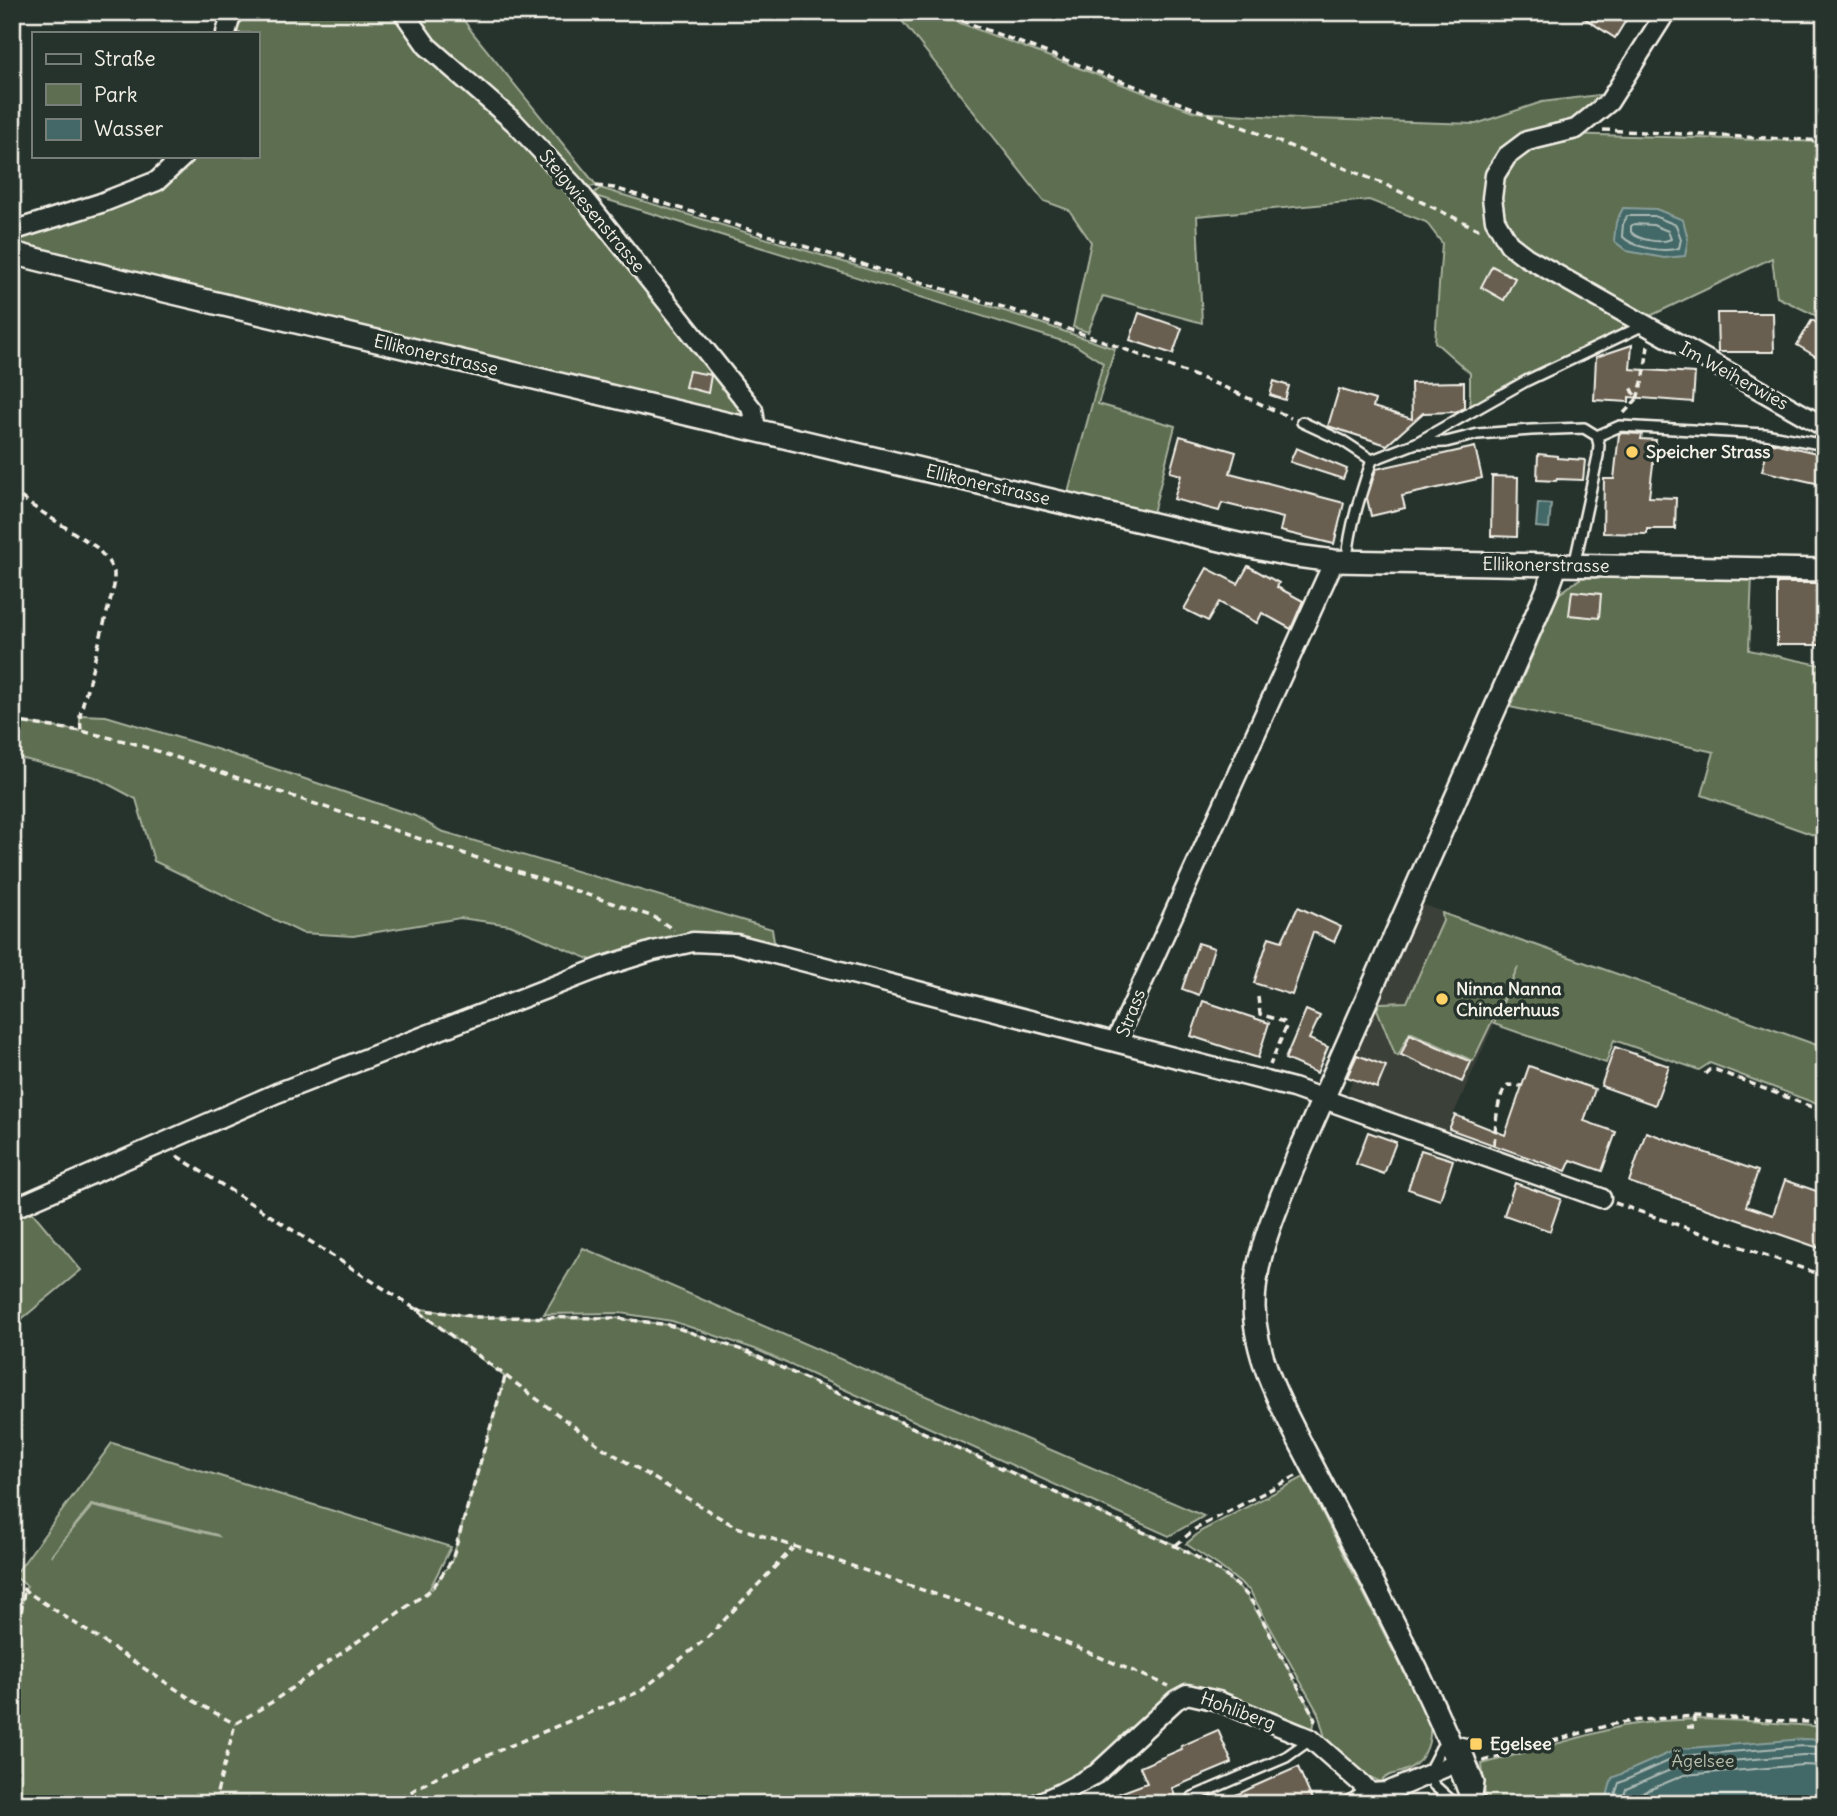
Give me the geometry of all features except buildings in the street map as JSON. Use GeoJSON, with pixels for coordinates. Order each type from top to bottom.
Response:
{"type":"FeatureCollection","features":[{"type":"Feature","properties":{"kind":"street"},"geometry":{"type":"LineString","coordinates":[[226,32],[232,12]]}},
{"type":"Feature","properties":{"kind":"street","name":"Steigwiesenstrasse"},"geometry":{"type":"LineString","coordinates":[[403,12],[427,46],[514,122],[576,188],[753,410],[756,430]]}},
{"type":"Feature","properties":{"kind":"street"},"geometry":{"type":"LineString","coordinates":[[1509,244],[1495,220],[1492,198],[1495,175],[1507,156],[1528,141],[1576,129],[1609,102],[1666,12]]}},
{"type":"Feature","properties":{"kind":"street"},"geometry":{"type":"LineString","coordinates":[[12,231],[101,203],[157,181],[182,158]]}},
{"type":"Feature","properties":{"kind":"street","name":"Im Weiherwies"},"geometry":{"type":"LineString","coordinates":[[1509,244],[1526,257],[1644,326],[1825,427]]}},
{"type":"Feature","properties":{"kind":"street","name":"Ellikonerstrasse"},"geometry":{"type":"LineString","coordinates":[[12,253],[1289,555],[1341,561],[1825,570]]}},
{"type":"Feature","properties":{"kind":"street","name":"Strass"},"geometry":{"type":"LineString","coordinates":[[1341,561],[1116,1041],[1293,1088],[1601,1198]]}},
{"type":"Feature","properties":{"kind":"street"},"geometry":{"type":"LineString","coordinates":[[1475,1804],[1464,1762],[1449,1740],[1404,1643],[1279,1401],[1262,1357],[1254,1306],[1262,1244],[1322,1100],[1541,604],[1565,566]]}},
{"type":"Feature","properties":{"kind":"street"},"geometry":{"type":"LineString","coordinates":[[12,1209],[277,1093],[605,966],[693,942],[736,944],[1116,1041]]}},
{"type":"Feature","properties":{"kind":"street","name":"Hohliberg"},"geometry":{"type":"LineString","coordinates":[[1036,1804],[1096,1774],[1176,1700],[1187,1694],[1219,1701],[1311,1739],[1370,1793]]}},
{"type":"Feature","properties":{"kind":"street"},"geometry":{"type":"LineString","coordinates":[[1353,1804],[1370,1793],[1387,1792],[1464,1762]]}},
{"type":"Feature","properties":{"kind":"lane"},"geometry":{"type":"LineString","coordinates":[[1372,460],[1416,443],[1526,381],[1644,326]]}},
{"type":"Feature","properties":{"kind":"lane"},"geometry":{"type":"LineString","coordinates":[[1302,422],[1343,441],[1372,460]]}},
{"type":"Feature","properties":{"kind":"lane"},"geometry":{"type":"LineString","coordinates":[[1597,436],[1620,426],[1765,433],[1825,445]]}},
{"type":"Feature","properties":{"kind":"lane"},"geometry":{"type":"LineString","coordinates":[[1416,443],[1446,442],[1478,434],[1531,430],[1584,429],[1597,436],[1600,445],[1598,456],[1565,566]]}},
{"type":"Feature","properties":{"kind":"lane"},"geometry":{"type":"LineString","coordinates":[[1341,561],[1372,460]]}},
{"type":"Feature","properties":{"kind":"lane"},"geometry":{"type":"LineString","coordinates":[[1193,1797],[1286,1757],[1311,1739]]}},
{"type":"Feature","properties":{"kind":"lane"},"geometry":{"type":"LineString","coordinates":[[1449,1740],[1441,1748],[1428,1773],[1434,1784],[1455,1804]]}},
{"type":"Feature","properties":{"kind":"path"},"geometry":{"type":"LineString","coordinates":[[939,12],[1384,184],[1509,244]]}},
{"type":"Feature","properties":{"kind":"path"},"geometry":{"type":"LineString","coordinates":[[1576,129],[1825,141]]}},
{"type":"Feature","properties":{"kind":"path"},"geometry":{"type":"LineString","coordinates":[[576,188],[614,188],[1009,309],[1224,387],[1302,422]]}},
{"type":"Feature","properties":{"kind":"path"},"geometry":{"type":"LineString","coordinates":[[1628,409],[1641,390],[1647,351]]}},
{"type":"Feature","properties":{"kind":"path"},"geometry":{"type":"LineString","coordinates":[[1630,385],[1637,399]]}},
{"type":"Feature","properties":{"kind":"path"},"geometry":{"type":"LineString","coordinates":[[12,490],[96,547],[114,572],[114,586],[80,715],[81,731]]}},
{"type":"Feature","properties":{"kind":"path"},"geometry":{"type":"LineString","coordinates":[[12,721],[81,731],[132,743],[654,917],[693,942]]}},
{"type":"Feature","properties":{"kind":"path"},"geometry":{"type":"LineString","coordinates":[[1258,997],[1260,1014],[1284,1022],[1286,1027],[1264,1080]]}},
{"type":"Feature","properties":{"kind":"path"},"geometry":{"type":"LineString","coordinates":[[1705,1074],[1709,1070],[1716,1070],[1817,1109],[1823,1114],[1825,1121]]}},
{"type":"Feature","properties":{"kind":"path"},"geometry":{"type":"LineString","coordinates":[[1491,1160],[1503,1089],[1508,1085],[1522,1086]]}},
{"type":"Feature","properties":{"kind":"path"},"geometry":{"type":"LineString","coordinates":[[1825,1127],[1822,1156],[1825,1162]]}},
{"type":"Feature","properties":{"kind":"path"},"geometry":{"type":"LineString","coordinates":[[168,1141],[175,1155],[414,1308],[603,1448],[734,1526],[1010,1620],[1187,1694]]}},
{"type":"Feature","properties":{"kind":"path"},"geometry":{"type":"LineString","coordinates":[[1601,1198],[1825,1276]]}},
{"type":"Feature","properties":{"kind":"path"},"geometry":{"type":"LineString","coordinates":[[414,1308],[478,1317],[616,1318],[669,1325],[745,1351],[1133,1528],[1176,1545],[1218,1570],[1246,1594],[1315,1719],[1311,1739]]}},
{"type":"Feature","properties":{"kind":"path"},"geometry":{"type":"LineString","coordinates":[[214,1804],[235,1724],[272,1702],[432,1589],[452,1560],[505,1377]]}},
{"type":"Feature","properties":{"kind":"path"},"geometry":{"type":"LineString","coordinates":[[1176,1545],[1195,1529],[1313,1467]]}},
{"type":"Feature","properties":{"kind":"path"},"geometry":{"type":"LineString","coordinates":[[390,1804],[438,1776],[641,1691],[708,1637],[794,1547]]}},
{"type":"Feature","properties":{"kind":"path"},"geometry":{"type":"LineString","coordinates":[[12,1582],[194,1701],[235,1724]]}},
{"type":"Feature","properties":{"kind":"path"},"geometry":{"type":"LineString","coordinates":[[12,1683],[24,1590]]}},
{"type":"Feature","properties":{"kind":"path"},"geometry":{"type":"LineString","coordinates":[[1464,1762],[1485,1761],[1613,1724],[1694,1716],[1825,1723]]}},
{"type":"Feature","properties":{"kind":"path"},"geometry":{"type":"LineString","coordinates":[[1686,1727],[1694,1727],[1694,1716]]}},
{"type":"Feature","properties":{"kind":"shaded area","name":"Ninna Nanna Chinderhuus"},"geometry":{"type":"Polygon","coordinates":[[[1422,904],[1530,944],[1446,1131],[1347,1094],[1352,1081],[1346,1078],[1355,1054],[1422,904]]]}},
{"type":"Feature","properties":{"kind":"green space"},"geometry":{"type":"Polygon","coordinates":[[[232,12],[458,12],[597,186],[577,188],[753,410],[756,430],[12,253],[12,231],[101,203],[180,158],[259,158],[259,32],[226,32],[232,12]]]}},
{"type":"Feature","properties":{"kind":"green space"},"geometry":{"type":"Polygon","coordinates":[[[895,12],[931,12],[1195,112],[1476,124],[1542,102],[1606,94],[1565,134],[1825,142],[1825,320],[1777,297],[1772,258],[1528,374],[1470,410],[1470,373],[1435,342],[1442,243],[1426,222],[1369,200],[1197,216],[1202,323],[1103,296],[1088,332],[1073,327],[1091,242],[1069,210],[1044,201],[895,12]]]}},
{"type":"Feature","properties":{"kind":"green space"},"geometry":{"type":"Polygon","coordinates":[[[600,188],[1008,312],[1115,349],[1098,404],[1175,426],[1153,513],[1068,493],[1103,363],[1075,345],[592,195],[600,188]]]}},
{"type":"Feature","properties":{"kind":"green space"},"geometry":{"type":"Polygon","coordinates":[[[1588,573],[1752,575],[1749,650],[1825,666],[1825,839],[1702,795],[1714,752],[1510,707],[1559,594],[1588,573]]]}},
{"type":"Feature","properties":{"kind":"green space"},"geometry":{"type":"Polygon","coordinates":[[[80,715],[106,716],[216,749],[415,816],[441,831],[772,929],[776,954],[693,942],[605,966],[510,925],[460,918],[353,936],[302,933],[154,861],[136,799],[95,777],[12,756],[12,721],[80,731],[80,715]]]}},
{"type":"Feature","properties":{"kind":"green space"},"geometry":{"type":"Polygon","coordinates":[[[1442,913],[1825,1048],[1825,1107],[1710,1063],[1699,1070],[1614,1040],[1606,1063],[1494,1024],[1518,967],[1473,1061],[1410,1032],[1398,1056],[1377,1009],[1380,1003],[1407,1002],[1443,921],[1442,913]]]}},
{"type":"Feature","properties":{"kind":"green space"},"geometry":{"type":"Polygon","coordinates":[[[28,1207],[81,1270],[12,1327],[12,1214],[28,1207]]]}},
{"type":"Feature","properties":{"kind":"green space"},"geometry":{"type":"Polygon","coordinates":[[[583,1248],[1204,1516],[1169,1536],[755,1349],[672,1321],[620,1313],[544,1314],[583,1248]]]}},
{"type":"Feature","properties":{"kind":"green space"},"geometry":{"type":"Polygon","coordinates":[[[414,1308],[478,1317],[616,1318],[669,1325],[745,1351],[1133,1528],[1176,1545],[1218,1570],[1246,1594],[1263,1622],[1315,1719],[1311,1739],[1187,1694],[1096,1774],[1036,1804],[12,1804],[12,1683],[24,1590],[27,1586],[14,1576],[112,1443],[451,1547],[430,1588],[432,1589],[452,1560],[505,1377],[414,1308]],[[92,1504],[51,1556],[92,1506],[217,1535],[92,1504]]]}},
{"type":"Feature","properties":{"kind":"green space"},"geometry":{"type":"Polygon","coordinates":[[[1304,1477],[1430,1723],[1428,1747],[1420,1759],[1409,1769],[1387,1776],[1381,1782],[1361,1773],[1326,1741],[1318,1713],[1250,1591],[1186,1544],[1201,1531],[1304,1477]]]}},
{"type":"Feature","properties":{"kind":"green space","name":"Ägelsee"},"geometry":{"type":"Polygon","coordinates":[[[1698,1719],[1825,1727],[1825,1804],[1486,1804],[1482,1764],[1622,1726],[1698,1719]]]}},
{"type":"Feature","properties":{"kind":"water"},"geometry":{"type":"Polygon","coordinates":[[[1623,208],[1656,209],[1683,220],[1688,239],[1685,256],[1664,258],[1627,251],[1614,241],[1616,222],[1623,208]]]}},
{"type":"Feature","properties":{"kind":"water"},"geometry":{"type":"Polygon","coordinates":[[[1538,503],[1551,504],[1549,528],[1536,527],[1538,503]]]}},
{"type":"Feature","properties":{"kind":"water","name":"Ägelsee"},"geometry":{"type":"Polygon","coordinates":[[[1803,1739],[1825,1740],[1825,1804],[1605,1804],[1612,1778],[1678,1749],[1803,1739]]]}},
{"type":"Feature","properties":{"kind":"place","name":"Speicher Strass"},"geometry":{"type":"Point","coordinates":[1632,452]}},
{"type":"Feature","properties":{"kind":"place","name":"Ninna Nanna Chinderhuus"},"geometry":{"type":"Point","coordinates":[1442,999]}},
{"type":"Feature","properties":{"kind":"place","name":"Egelsee"},"geometry":{"type":"Point","coordinates":[1476,1744]}}]}
